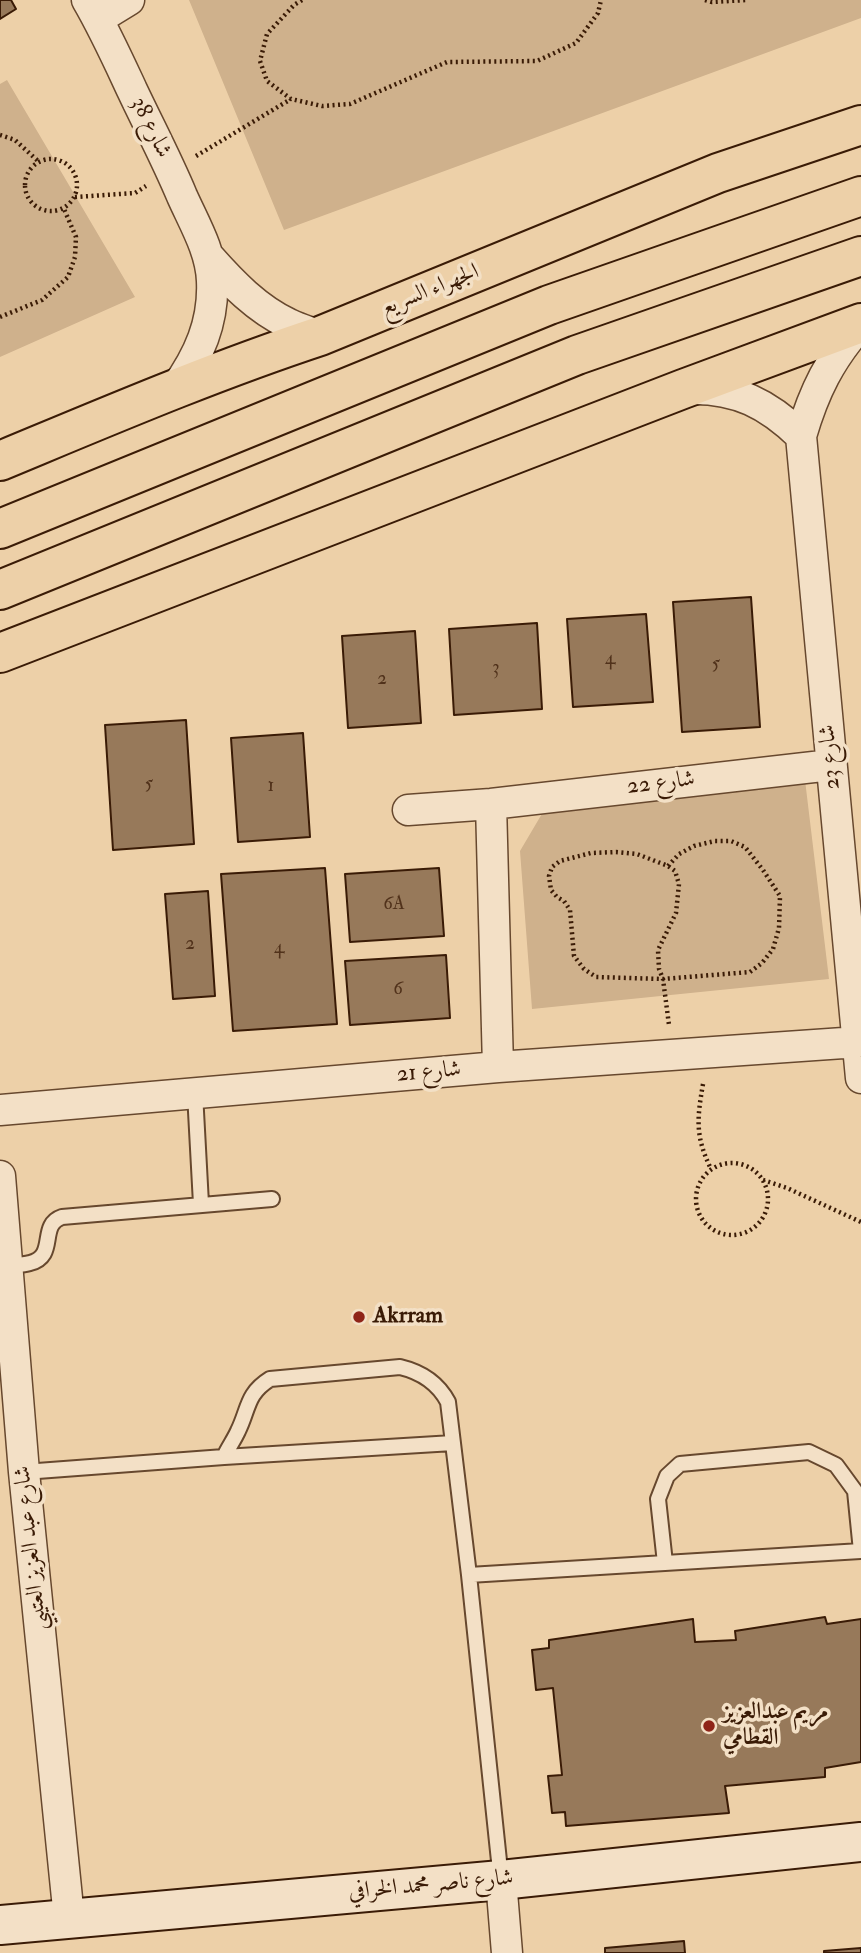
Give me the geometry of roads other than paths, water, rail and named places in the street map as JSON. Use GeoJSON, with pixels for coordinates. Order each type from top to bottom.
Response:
{"type":"FeatureCollection","features":[{"type":"Feature","properties":{"kind":"main road","name":"الجهراء السريع"},"geometry":{"type":"LineString","coordinates":[[0,461],[175,389],[320,336],[718,173],[861,125]]}},
{"type":"Feature","properties":{"kind":"main road"},"geometry":{"type":"LineString","coordinates":[[0,529],[549,305],[861,196]]}},
{"type":"Feature","properties":{"kind":"main road"},"geometry":{"type":"LineString","coordinates":[[0,590],[577,355],[861,256]]}},
{"type":"Feature","properties":{"kind":"main road"},"geometry":{"type":"LineString","coordinates":[[0,653],[683,388],[861,323]]}},
{"type":"Feature","properties":{"kind":"street"},"geometry":{"type":"LineString","coordinates":[[93,9],[129,0]]}},
{"type":"Feature","properties":{"kind":"street","name":"شارع 38"},"geometry":{"type":"LineString","coordinates":[[93,9],[209,257],[212,303],[208,326],[201,348],[175,389]]}},
{"type":"Feature","properties":{"kind":"street","name":"شارع 38"},"geometry":{"type":"LineString","coordinates":[[209,257],[232,284],[259,306],[288,324],[320,336]]}},
{"type":"Feature","properties":{"kind":"street","name":"شارع 23"},"geometry":{"type":"LineString","coordinates":[[861,323],[830,363],[818,386],[801,436],[861,1078]]}},
{"type":"Feature","properties":{"kind":"street"},"geometry":{"type":"LineString","coordinates":[[683,388],[709,388],[735,393],[782,418],[801,436]]}},
{"type":"Feature","properties":{"kind":"street","name":"شارع 22"},"geometry":{"type":"LineString","coordinates":[[408,810],[491,804],[831,765]]}},
{"type":"Feature","properties":{"kind":"street"},"geometry":{"type":"LineString","coordinates":[[491,804],[498,1067]]}},
{"type":"Feature","properties":{"kind":"street","name":"شارع 21"},"geometry":{"type":"LineString","coordinates":[[0,1110],[498,1067],[858,1042]]}},
{"type":"Feature","properties":{"kind":"street","name":"شارع عبد العزيز العتيبي"},"geometry":{"type":"LineString","coordinates":[[0,1176],[24,1472],[69,1918]]}},
{"type":"Feature","properties":{"kind":"street","name":"شارع ناصر محمد الخرافي"},"geometry":{"type":"LineString","coordinates":[[0,1925],[501,1880],[861,1842]]}},
{"type":"Feature","properties":{"kind":"street"},"geometry":{"type":"LineString","coordinates":[[501,1880],[507,1953]]}},
{"type":"Feature","properties":{"kind":"lane"},"geometry":{"type":"LineString","coordinates":[[195,1093],[201,1205]]}},
{"type":"Feature","properties":{"kind":"lane"},"geometry":{"type":"LineString","coordinates":[[7,1266],[32,1263],[40,1258],[47,1250],[54,1219],[272,1199]]}},
{"type":"Feature","properties":{"kind":"lane"},"geometry":{"type":"LineString","coordinates":[[224,1457],[257,1387],[270,1379],[400,1367],[414,1370],[442,1391],[448,1402],[469,1575],[501,1880]]}},
{"type":"Feature","properties":{"kind":"lane"},"geometry":{"type":"LineString","coordinates":[[24,1472],[453,1443]]}},
{"type":"Feature","properties":{"kind":"lane"},"geometry":{"type":"LineString","coordinates":[[469,1575],[665,1563],[861,1551],[855,1491],[836,1465],[809,1452],[680,1464],[667,1476],[658,1499],[665,1563]]}},
{"type":"Feature","properties":{"kind":"place","name":"Akrram"},"geometry":{"type":"Point","coordinates":[359,1317]}},
{"type":"Feature","properties":{"kind":"place","name":"مريم عبدالعزيز القطامي"},"geometry":{"type":"Point","coordinates":[709,1726]}}]}
